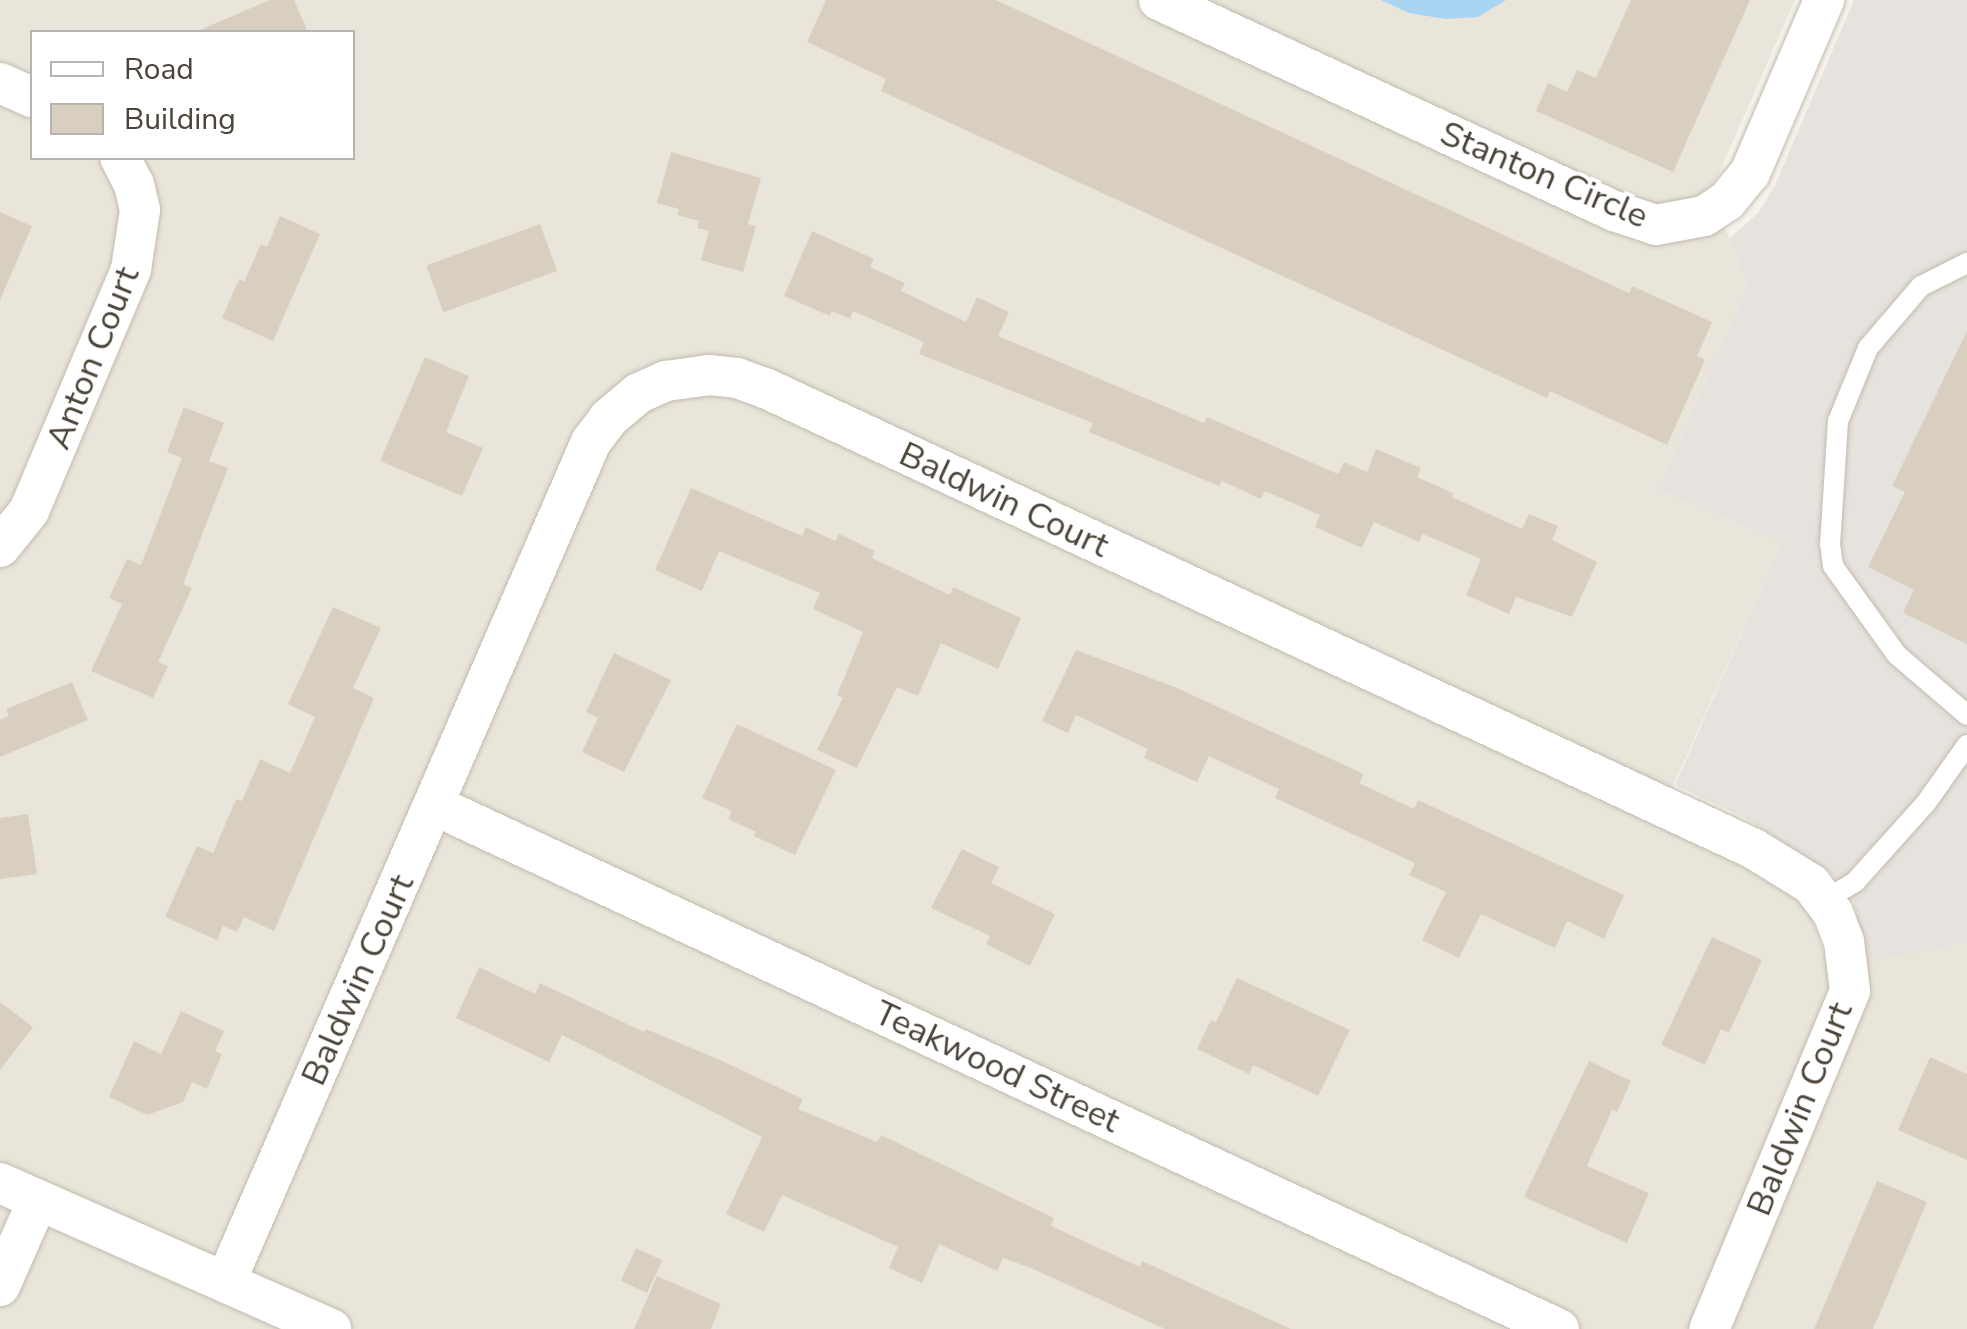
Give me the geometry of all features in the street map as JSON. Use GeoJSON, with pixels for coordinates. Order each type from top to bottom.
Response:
{"type":"FeatureCollection","features":[{"type":"Feature","properties":{"kind":"street","name":"Stanton Circle"},"geometry":{"type":"LineString","coordinates":[[1159,0],[1614,211],[1656,226],[1704,216],[1727,202],[1750,173],[1824,0]]}},
{"type":"Feature","properties":{"kind":"street"},"geometry":{"type":"LineString","coordinates":[[0,83],[30,97]]}},
{"type":"Feature","properties":{"kind":"street","name":"Anton Court"},"geometry":{"type":"LineString","coordinates":[[0,547],[29,511],[134,258],[140,210],[134,185],[121,160]]}},
{"type":"Feature","properties":{"kind":"street","name":"Baldwin Court"},"geometry":{"type":"LineString","coordinates":[[226,1281],[591,442],[610,418],[639,393],[666,381],[709,376],[736,378],[764,388],[1736,840],[1790,869],[1825,900],[1844,941],[1850,991],[1709,1329]]}},
{"type":"Feature","properties":{"kind":"street","name":"Teakwood Street"},"geometry":{"type":"LineString","coordinates":[[434,805],[1559,1329]]}},
{"type":"Feature","properties":{"kind":"street"},"geometry":{"type":"LineString","coordinates":[[0,1183],[331,1329]]}},
{"type":"Feature","properties":{"kind":"street"},"geometry":{"type":"LineString","coordinates":[[0,1286],[38,1200]]}},
{"type":"Feature","properties":{"kind":"lane"},"geometry":{"type":"LineString","coordinates":[[1967,264],[1920,286],[1868,348],[1838,421],[1830,544],[1834,566],[1898,655],[1967,715]]}},
{"type":"Feature","properties":{"kind":"lane"},"geometry":{"type":"LineString","coordinates":[[1825,900],[1854,882],[1926,803],[1967,745]]}},
{"type":"Feature","properties":{"kind":"shaded area"},"geometry":{"type":"Polygon","coordinates":[[[0,0],[1795,0],[1717,178],[1705,191],[1730,238],[1747,287],[1658,490],[1782,542],[1657,822],[1789,888],[1808,907],[1828,966],[1967,943],[1967,1329],[0,1329],[0,0]]]}},
{"type":"Feature","properties":{"kind":"shaded area"},"geometry":{"type":"Polygon","coordinates":[[[1854,0],[1967,0],[1967,943],[1867,961],[1854,903],[1833,875],[1745,818],[1675,785],[1782,542],[1658,490],[1747,287],[1730,238],[1759,212],[1775,185],[1854,0]]]}},
{"type":"Feature","properties":{"kind":"water"},"geometry":{"type":"Polygon","coordinates":[[[1381,0],[1506,0],[1478,17],[1446,19],[1409,13],[1381,0]]]}},
{"type":"Feature","properties":{"kind":"building"},"geometry":{"type":"Polygon","coordinates":[[[270,0],[294,0],[307,30],[200,30],[270,0]]]}},
{"type":"Feature","properties":{"kind":"building"},"geometry":{"type":"Polygon","coordinates":[[[826,0],[996,0],[1629,293],[1632,286],[1712,322],[1697,356],[1705,360],[1667,445],[1550,391],[1547,398],[881,91],[886,79],[807,42],[826,0]]]}},
{"type":"Feature","properties":{"kind":"building"},"geometry":{"type":"Polygon","coordinates":[[[1631,0],[1750,0],[1673,172],[1536,111],[1548,83],[1567,92],[1577,70],[1596,78],[1631,0]]]}},
{"type":"Feature","properties":{"kind":"building"},"geometry":{"type":"Polygon","coordinates":[[[671,152],[761,178],[748,224],[756,226],[743,272],[701,260],[709,231],[697,228],[699,221],[677,215],[679,209],[657,203],[671,152]]]}},
{"type":"Feature","properties":{"kind":"building"},"geometry":{"type":"Polygon","coordinates":[[[0,212],[32,226],[0,300],[0,212]]]}},
{"type":"Feature","properties":{"kind":"building"},"geometry":{"type":"Polygon","coordinates":[[[280,216],[320,234],[273,341],[222,318],[239,279],[244,282],[261,244],[267,247],[280,216]]]}},
{"type":"Feature","properties":{"kind":"building"},"geometry":{"type":"Polygon","coordinates":[[[540,224],[557,271],[443,312],[426,265],[540,224]]]}},
{"type":"Feature","properties":{"kind":"building"},"geometry":{"type":"Polygon","coordinates":[[[812,231],[874,259],[870,267],[905,283],[901,291],[966,322],[977,297],[1009,312],[998,336],[1204,423],[1207,417],[1338,474],[1344,462],[1367,472],[1376,449],[1421,468],[1417,477],[1453,493],[1452,497],[1522,529],[1529,514],[1558,526],[1552,540],[1597,562],[1572,617],[1516,597],[1509,614],[1466,595],[1481,559],[1423,534],[1419,542],[1374,522],[1362,548],[1315,527],[1320,515],[1265,491],[1261,499],[1222,481],[1219,486],[1089,432],[1093,423],[919,354],[924,342],[853,311],[850,319],[832,311],[830,316],[784,296],[812,231]]]}},
{"type":"Feature","properties":{"kind":"building"},"geometry":{"type":"Polygon","coordinates":[[[1967,331],[1967,644],[1903,613],[1914,590],[1868,567],[1905,492],[1892,486],[1967,331]]]}},
{"type":"Feature","properties":{"kind":"building"},"geometry":{"type":"Polygon","coordinates":[[[425,357],[469,376],[446,432],[483,448],[462,496],[380,461],[425,357]]]}},
{"type":"Feature","properties":{"kind":"building"},"geometry":{"type":"Polygon","coordinates":[[[184,407],[224,423],[209,461],[228,468],[183,584],[192,588],[158,662],[168,666],[153,698],[91,671],[122,604],[109,598],[127,559],[141,565],[182,458],[167,452],[184,407]]]}},
{"type":"Feature","properties":{"kind":"building"},"geometry":{"type":"Polygon","coordinates":[[[691,488],[802,536],[806,527],[835,541],[839,534],[875,551],[872,558],[950,595],[953,587],[1021,618],[998,669],[941,643],[918,696],[897,687],[857,768],[817,750],[843,698],[837,695],[863,632],[813,609],[820,593],[719,551],[702,591],[655,570],[691,488]]]}},
{"type":"Feature","properties":{"kind":"building"},"geometry":{"type":"Polygon","coordinates":[[[333,607],[381,628],[353,688],[374,698],[274,931],[244,917],[237,932],[223,926],[217,940],[165,917],[197,846],[213,853],[236,799],[242,801],[260,759],[290,773],[315,717],[288,704],[333,607]]]}},
{"type":"Feature","properties":{"kind":"building"},"geometry":{"type":"Polygon","coordinates":[[[1076,650],[1177,688],[1364,774],[1359,783],[1414,809],[1418,800],[1624,895],[1604,939],[1567,921],[1555,948],[1481,914],[1459,958],[1422,940],[1446,892],[1409,875],[1415,863],[1275,798],[1279,789],[1209,756],[1197,782],[1144,758],[1148,749],[1076,715],[1068,733],[1042,721],[1076,650]]]}},
{"type":"Feature","properties":{"kind":"building"},"geometry":{"type":"Polygon","coordinates":[[[614,653],[671,680],[624,772],[582,752],[598,718],[586,712],[614,653]]]}},
{"type":"Feature","properties":{"kind":"building"},"geometry":{"type":"Polygon","coordinates":[[[72,682],[88,720],[0,757],[0,720],[9,716],[6,709],[72,682]]]}},
{"type":"Feature","properties":{"kind":"building"},"geometry":{"type":"Polygon","coordinates":[[[737,724],[836,770],[795,855],[754,836],[756,832],[728,819],[732,811],[702,798],[737,724]]]}},
{"type":"Feature","properties":{"kind":"building"},"geometry":{"type":"Polygon","coordinates":[[[28,814],[37,874],[0,879],[0,818],[28,814]]]}},
{"type":"Feature","properties":{"kind":"building"},"geometry":{"type":"Polygon","coordinates":[[[962,849],[999,867],[991,883],[1055,914],[1030,966],[986,944],[990,936],[931,908],[962,849]]]}},
{"type":"Feature","properties":{"kind":"building"},"geometry":{"type":"Polygon","coordinates":[[[1712,937],[1762,960],[1729,1033],[1721,1029],[1705,1065],[1661,1045],[1712,937]]]}},
{"type":"Feature","properties":{"kind":"building"},"geometry":{"type":"Polygon","coordinates":[[[479,967],[535,994],[540,983],[644,1032],[646,1029],[720,1060],[803,1099],[798,1109],[877,1142],[881,1135],[1054,1218],[1051,1226],[1140,1267],[1142,1261],[1291,1329],[1165,1329],[1031,1268],[1003,1258],[997,1271],[939,1244],[922,1283],[889,1268],[898,1247],[782,1195],[764,1232],[726,1214],[762,1137],[562,1035],[549,1062],[456,1018],[479,967]]]}},
{"type":"Feature","properties":{"kind":"building"},"geometry":{"type":"Polygon","coordinates":[[[1237,978],[1350,1030],[1318,1096],[1253,1065],[1249,1074],[1197,1049],[1211,1020],[1216,1022],[1237,978]]]}},
{"type":"Feature","properties":{"kind":"building"},"geometry":{"type":"Polygon","coordinates":[[[0,1002],[33,1027],[0,1070],[0,1002]]]}},
{"type":"Feature","properties":{"kind":"building"},"geometry":{"type":"Polygon","coordinates":[[[181,1011],[224,1031],[215,1051],[222,1054],[207,1089],[192,1082],[183,1102],[147,1115],[109,1097],[134,1041],[161,1054],[181,1011]]]}},
{"type":"Feature","properties":{"kind":"building"},"geometry":{"type":"Polygon","coordinates":[[[1930,1057],[1967,1074],[1967,1160],[1898,1130],[1930,1057]]]}},
{"type":"Feature","properties":{"kind":"building"},"geometry":{"type":"Polygon","coordinates":[[[1589,1061],[1631,1081],[1617,1112],[1612,1110],[1587,1166],[1649,1193],[1627,1243],[1524,1197],[1589,1061]]]}},
{"type":"Feature","properties":{"kind":"building"},"geometry":{"type":"Polygon","coordinates":[[[1877,1181],[1927,1202],[1873,1329],[1814,1329],[1877,1181]]]}},
{"type":"Feature","properties":{"kind":"building"},"geometry":{"type":"Polygon","coordinates":[[[636,1248],[662,1260],[647,1293],[621,1281],[636,1248]]]}},
{"type":"Feature","properties":{"kind":"building"},"geometry":{"type":"Polygon","coordinates":[[[657,1276],[721,1304],[711,1329],[634,1329],[657,1276]]]}}]}
